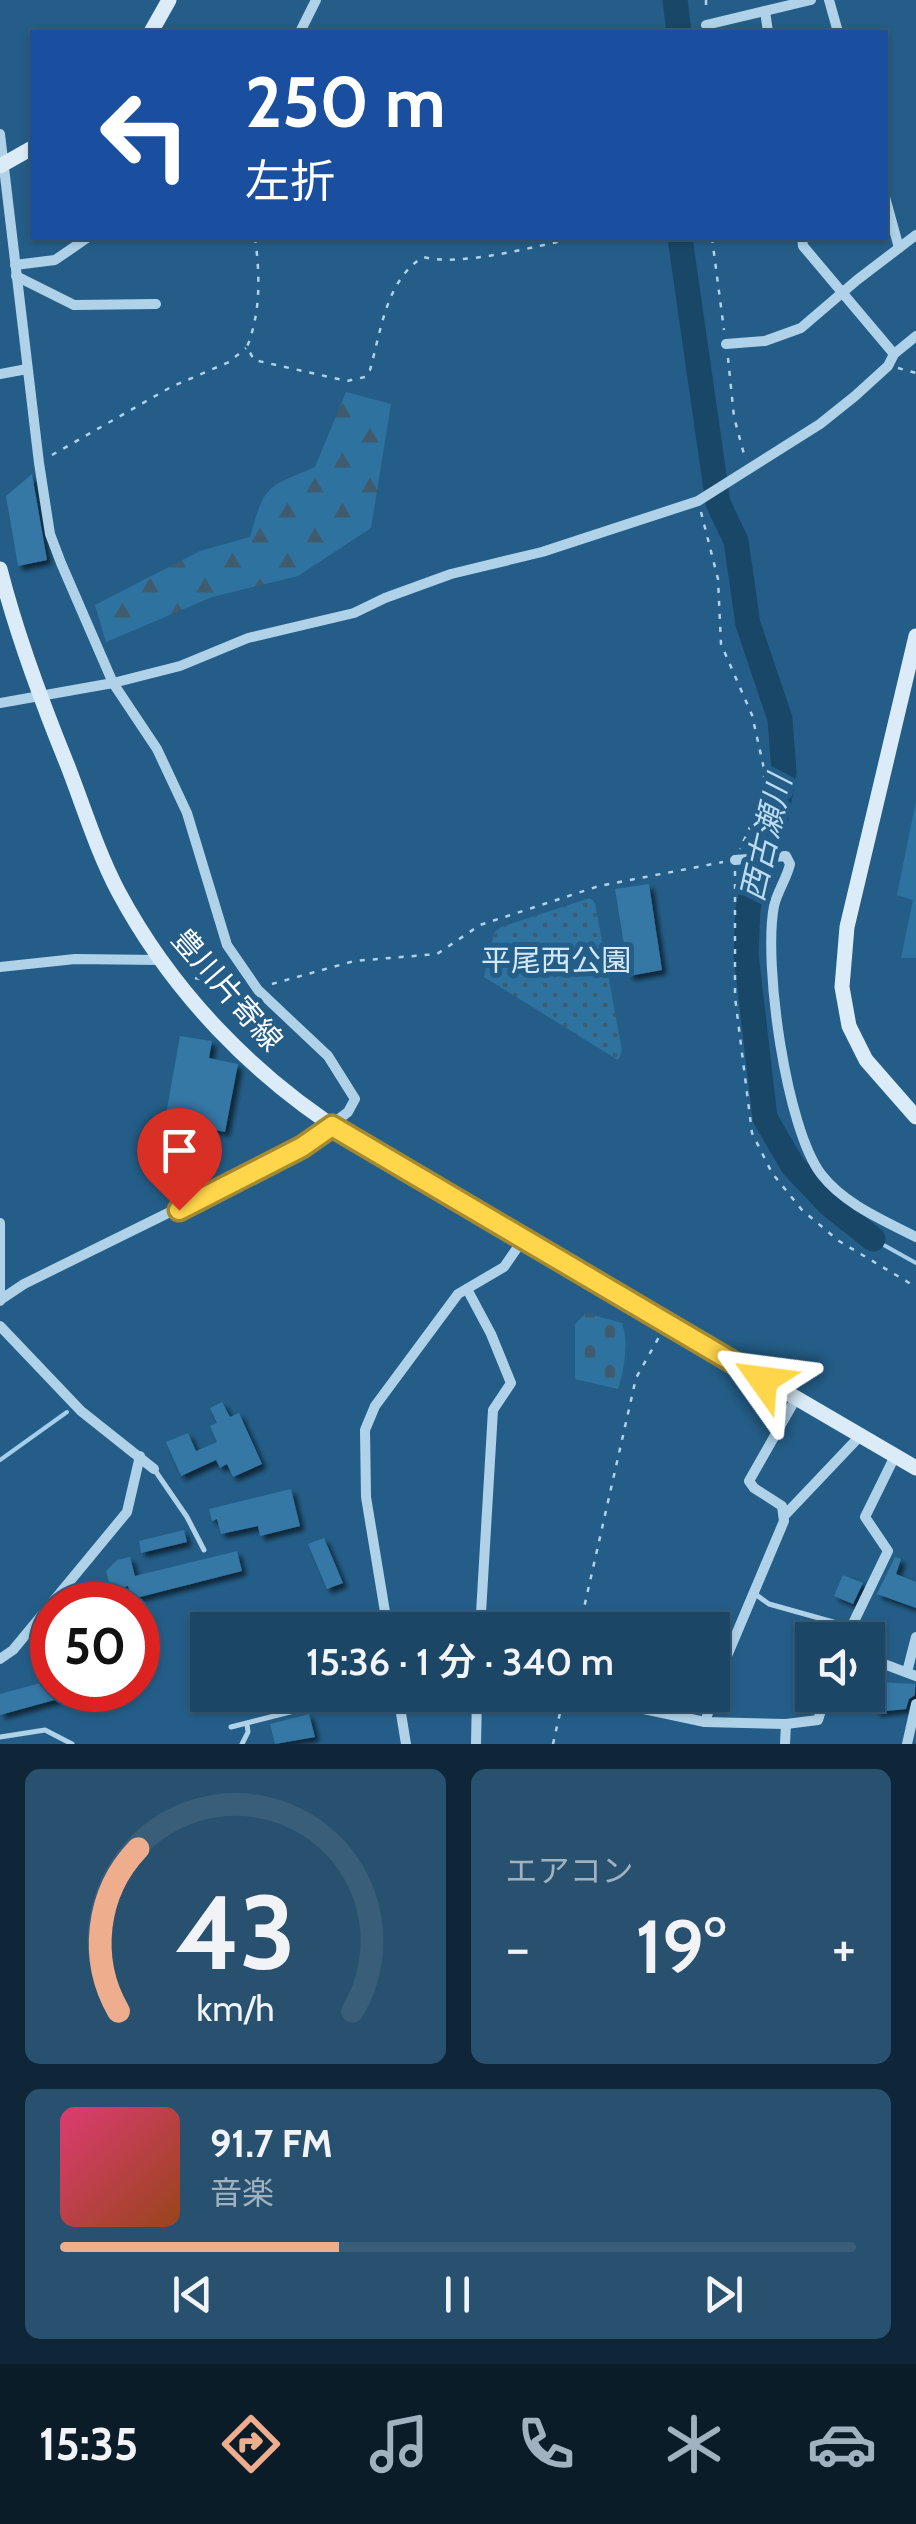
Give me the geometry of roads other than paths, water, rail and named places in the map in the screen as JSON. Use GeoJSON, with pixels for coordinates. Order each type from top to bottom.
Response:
{"type":"FeatureCollection","features":[{"type":"Feature","properties":{"kind":"main road"},"geometry":{"type":"LineString","coordinates":[[152,30],[169,0]]}},
{"type":"Feature","properties":{"kind":"main road"},"geometry":{"type":"LineString","coordinates":[[1,165],[30,149]]}},
{"type":"Feature","properties":{"kind":"main road","name":"豊川片寄線"},"geometry":{"type":"LineString","coordinates":[[0,570],[40,696],[116,888],[160,960],[220,1033],[262,1073],[332,1126],[916,1468]]}},
{"type":"Feature","properties":{"kind":"main road"},"geometry":{"type":"LineString","coordinates":[[916,636],[910,692],[847,928],[842,987],[849,1026],[866,1060],[916,1117]]}},
{"type":"Feature","properties":{"kind":"street"},"geometry":{"type":"LineString","coordinates":[[301,30],[316,0]]}},
{"type":"Feature","properties":{"kind":"street"},"geometry":{"type":"LineString","coordinates":[[706,24],[811,0]]}},
{"type":"Feature","properties":{"kind":"street"},"geometry":{"type":"LineString","coordinates":[[829,0],[837,30]]}},
{"type":"Feature","properties":{"kind":"street"},"geometry":{"type":"LineString","coordinates":[[765,11],[768,30]]}},
{"type":"Feature","properties":{"kind":"street"},"geometry":{"type":"LineString","coordinates":[[0,134],[50,534],[113,683],[157,749],[187,813],[227,946],[258,990],[328,1056],[355,1099],[348,1112],[302,1147],[24,1284],[0,1300]]}},
{"type":"Feature","properties":{"kind":"street"},"geometry":{"type":"LineString","coordinates":[[888,207],[900,248]]}},
{"type":"Feature","properties":{"kind":"street"},"geometry":{"type":"LineString","coordinates":[[726,344],[765,341],[801,328],[916,235]]}},
{"type":"Feature","properties":{"kind":"street"},"geometry":{"type":"LineString","coordinates":[[16,271],[55,260],[84,240]]}},
{"type":"Feature","properties":{"kind":"street"},"geometry":{"type":"LineString","coordinates":[[802,240],[803,246],[894,354]]}},
{"type":"Feature","properties":{"kind":"street"},"geometry":{"type":"LineString","coordinates":[[16,271],[74,304],[156,304]]}},
{"type":"Feature","properties":{"kind":"street"},"geometry":{"type":"LineString","coordinates":[[0,703],[113,683],[180,666],[248,638],[354,614],[451,574],[542,552],[698,501],[820,424],[888,366],[894,354],[916,336]]}},
{"type":"Feature","properties":{"kind":"street"},"geometry":{"type":"LineString","coordinates":[[0,374],[27,369]]}},
{"type":"Feature","properties":{"kind":"street"},"geometry":{"type":"LineString","coordinates":[[734,860],[786,856],[790,864],[774,905],[773,983],[794,1110],[820,1172],[867,1212],[916,1236]]}},
{"type":"Feature","properties":{"kind":"street"},"geometry":{"type":"LineString","coordinates":[[0,967],[75,959],[160,960]]}},
{"type":"Feature","properties":{"kind":"street"},"geometry":{"type":"LineString","coordinates":[[0,1223],[0,1300]]}},
{"type":"Feature","properties":{"kind":"street"},"geometry":{"type":"LineString","coordinates":[[385,1612],[366,1497],[365,1430],[375,1406],[458,1294],[504,1268],[524,1238]]}},
{"type":"Feature","properties":{"kind":"street"},"geometry":{"type":"LineString","coordinates":[[467,1288],[511,1384],[493,1410],[481,1612]]}},
{"type":"Feature","properties":{"kind":"street"},"geometry":{"type":"LineString","coordinates":[[0,1326],[81,1412],[154,1469]]}},
{"type":"Feature","properties":{"kind":"street"},"geometry":{"type":"LineString","coordinates":[[785,1515],[782,1506],[749,1481],[795,1400]]}},
{"type":"Feature","properties":{"kind":"street"},"geometry":{"type":"LineString","coordinates":[[705,1722],[752,1592],[785,1515],[860,1436]]}},
{"type":"Feature","properties":{"kind":"street"},"geometry":{"type":"LineString","coordinates":[[0,1659],[13,1650],[127,1512],[140,1456]]}},
{"type":"Feature","properties":{"kind":"street"},"geometry":{"type":"LineString","coordinates":[[853,1622],[888,1551],[866,1516],[895,1456]]}},
{"type":"Feature","properties":{"kind":"street"},"geometry":{"type":"LineString","coordinates":[[885,1664],[911,1674],[916,1637]]}},
{"type":"Feature","properties":{"kind":"street"},"geometry":{"type":"LineString","coordinates":[[907,1744],[916,1704]]}},
{"type":"Feature","properties":{"kind":"street"},"geometry":{"type":"LineString","coordinates":[[401,1712],[406,1744]]}},
{"type":"Feature","properties":{"kind":"street"},"geometry":{"type":"LineString","coordinates":[[476,1744],[477,1712]]}},
{"type":"Feature","properties":{"kind":"street"},"geometry":{"type":"LineString","coordinates":[[658,1712],[705,1722],[786,1724],[818,1720],[821,1712]]}},
{"type":"Feature","properties":{"kind":"street"},"geometry":{"type":"LineString","coordinates":[[785,1744],[786,1724]]}},
{"type":"Feature","properties":{"kind":"lane"},"geometry":{"type":"LineString","coordinates":[[154,1469],[204,1550]]}},
{"type":"Feature","properties":{"kind":"lane"},"geometry":{"type":"LineString","coordinates":[[752,1592],[769,1604],[833,1622]]}},
{"type":"Feature","properties":{"kind":"lane"},"geometry":{"type":"LineString","coordinates":[[232,1727],[290,1712]]}},
{"type":"Feature","properties":{"kind":"lane"},"geometry":{"type":"LineString","coordinates":[[242,1744],[248,1732],[247,1723]]}},
{"type":"Feature","properties":{"kind":"lane"},"geometry":{"type":"LineString","coordinates":[[0,1737],[45,1730],[72,1744]]}},
{"type":"Feature","properties":{"kind":"waterway","name":"西古瀬川"},"geometry":{"type":"LineString","coordinates":[[675,0],[679,30]]}},
{"type":"Feature","properties":{"kind":"waterway","name":"西古瀬川"},"geometry":{"type":"LineString","coordinates":[[680,240],[718,503],[736,541],[748,624],[780,719],[784,772],[776,819],[757,868],[748,909],[746,954],[765,1118],[793,1166],[830,1205],[873,1239]]}},
{"type":"Feature","properties":{"kind":"waterway","name":"西古瀬川"},"geometry":{"type":"LineString","coordinates":[[873,1239],[916,1263]]}},
{"type":"Feature","properties":{"kind":"waterway"},"geometry":{"type":"LineString","coordinates":[[0,1460],[67,1412]]}},
{"type":"Feature","properties":{"kind":"park label","name":"平尾西公園"},"geometry":{"type":"Point","coordinates":[556,961]}}]}
